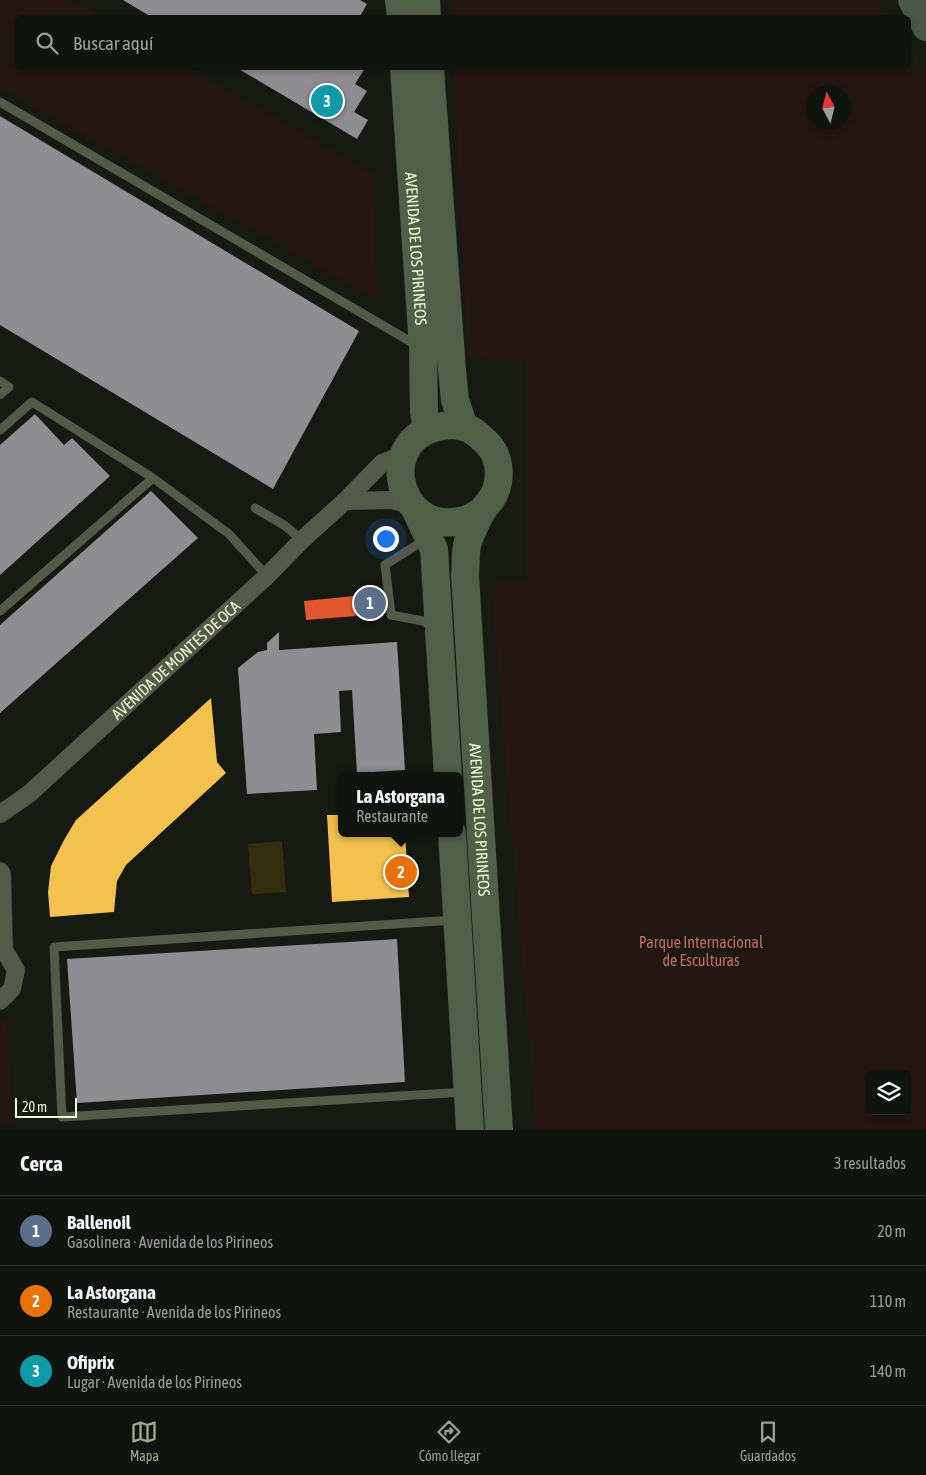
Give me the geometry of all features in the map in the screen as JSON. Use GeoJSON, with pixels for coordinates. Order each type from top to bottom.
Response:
{"type":"FeatureCollection","features":[{"type":"Feature","properties":{"kind":"highway"},"geometry":{"type":"LineString","coordinates":[[912,0],[926,27]]}},
{"type":"Feature","properties":{"kind":"main road"},"geometry":{"type":"LineString","coordinates":[[399,0],[401,15]]}},
{"type":"Feature","properties":{"kind":"main road"},"geometry":{"type":"LineString","coordinates":[[426,0],[427,15]]}},
{"type":"Feature","properties":{"kind":"main road","name":"AVENIDA DE LOS PIRINEOS"},"geometry":{"type":"LineString","coordinates":[[404,70],[423,348],[426,430]]}},
{"type":"Feature","properties":{"kind":"main road","name":"AVENIDA DE LOS PIRINEOS"},"geometry":{"type":"LineString","coordinates":[[430,70],[454,393],[464,427]]}},
{"type":"Feature","properties":{"kind":"main road"},"geometry":{"type":"LineString","coordinates":[[445,425],[464,427],[480,435],[491,448],[498,464],[498,481],[493,498],[481,512],[465,520],[448,523],[430,519],[413,507],[406,496],[401,483],[400,471],[404,454],[413,441],[426,430],[445,425]]}},
{"type":"Feature","properties":{"kind":"main road","name":"AVENIDA DE LOS PIRINEOS"},"geometry":{"type":"LineString","coordinates":[[413,507],[434,549],[448,772]]}},
{"type":"Feature","properties":{"kind":"main road","name":"AVENIDA DE LOS PIRINEOS"},"geometry":{"type":"LineString","coordinates":[[481,512],[467,543],[465,575],[498,1130]]}},
{"type":"Feature","properties":{"kind":"main road","name":"AVENIDA DE LOS PIRINEOS"},"geometry":{"type":"LineString","coordinates":[[452,837],[470,1130]]}},
{"type":"Feature","properties":{"kind":"street","name":"AVENIDA DE MONTES DE OCA"},"geometry":{"type":"LineString","coordinates":[[0,814],[29,794],[267,576],[302,540],[346,501],[382,463],[404,454]]}},
{"type":"Feature","properties":{"kind":"street"},"geometry":{"type":"LineString","coordinates":[[346,501],[391,500],[413,507]]}},
{"type":"Feature","properties":{"kind":"street"},"geometry":{"type":"LineString","coordinates":[[0,871],[2,874],[2,951],[16,970],[12,989],[0,1002]]}},
{"type":"Feature","properties":{"kind":"lane"},"geometry":{"type":"LineString","coordinates":[[0,102],[423,348]]}},
{"type":"Feature","properties":{"kind":"lane"},"geometry":{"type":"LineString","coordinates":[[0,382],[9,387],[0,395]]}},
{"type":"Feature","properties":{"kind":"lane"},"geometry":{"type":"LineString","coordinates":[[0,430],[32,402],[153,478],[229,534],[267,576]]}},
{"type":"Feature","properties":{"kind":"lane"},"geometry":{"type":"LineString","coordinates":[[0,611],[153,478]]}},
{"type":"Feature","properties":{"kind":"lane"},"geometry":{"type":"LineString","coordinates":[[255,508],[284,525],[302,540]]}},
{"type":"Feature","properties":{"kind":"lane"},"geometry":{"type":"LineString","coordinates":[[428,537],[385,565],[391,615],[423,621],[439,632]]}},
{"type":"Feature","properties":{"kind":"lane"},"geometry":{"type":"LineString","coordinates":[[457,919],[54,947],[62,1117],[467,1092]]}},
{"type":"Feature","properties":{"kind":"green space"},"geometry":{"type":"Polygon","coordinates":[[[0,0],[71,0],[98,15],[15,15],[15,70],[192,70],[372,173],[377,300],[0,88],[0,0]]]}},
{"type":"Feature","properties":{"kind":"green space"},"geometry":{"type":"Polygon","coordinates":[[[451,0],[878,0],[889,15],[452,15],[451,0]]]}},
{"type":"Feature","properties":{"kind":"green space","name":"Parque Internacional de Esculturas"},"geometry":{"type":"Polygon","coordinates":[[[911,49],[926,73],[926,1130],[536,1130],[491,584],[527,577],[527,360],[467,359],[454,70],[911,70],[911,49]]]}},
{"type":"Feature","properties":{"kind":"green space"},"geometry":{"type":"Polygon","coordinates":[[[7,1018],[13,1125],[0,1126],[0,1025],[7,1018]]]}},
{"type":"Feature","properties":{"kind":"shaded area"},"geometry":{"type":"Polygon","coordinates":[[[282,841],[286,892],[252,894],[248,844],[282,841]]]}},
{"type":"Feature","properties":{"kind":"building: Viviendas"},"geometry":{"type":"Polygon","coordinates":[[[211,698],[217,762],[226,773],[126,865],[117,881],[114,912],[50,917],[48,892],[51,866],[76,820],[211,698]]]}},
{"type":"Feature","properties":{"kind":"building: Viviendas"},"geometry":{"type":"Polygon","coordinates":[[[327,815],[338,815],[338,837],[405,837],[409,897],[332,902],[327,815]]]}},
{"type":"Feature","properties":{"kind":"building: Comercios"},"geometry":{"type":"Polygon","coordinates":[[[383,594],[383,610],[357,611],[357,595],[383,594]]]}},
{"type":"Feature","properties":{"kind":"building: Comercios"},"geometry":{"type":"Polygon","coordinates":[[[354,596],[356,616],[306,620],[304,601],[354,596]]]}},
{"type":"Feature","properties":{"kind":"building: Industria"},"geometry":{"type":"Polygon","coordinates":[[[123,0],[360,0],[367,4],[361,15],[148,15],[123,0]]]}},
{"type":"Feature","properties":{"kind":"building: Industria"},"geometry":{"type":"Polygon","coordinates":[[[240,70],[364,70],[355,84],[367,91],[354,112],[368,120],[357,139],[240,70]]]}},
{"type":"Feature","properties":{"kind":"building: Industria"},"geometry":{"type":"Polygon","coordinates":[[[0,116],[359,331],[273,489],[0,325],[0,116]]]}},
{"type":"Feature","properties":{"kind":"building: Industria"},"geometry":{"type":"Polygon","coordinates":[[[35,414],[64,445],[72,438],[110,476],[0,575],[0,445],[35,414]]]}},
{"type":"Feature","properties":{"kind":"building: Industria"},"geometry":{"type":"Polygon","coordinates":[[[151,491],[198,538],[0,713],[0,625],[151,491]]]}},
{"type":"Feature","properties":{"kind":"building: Industria"},"geometry":{"type":"Polygon","coordinates":[[[279,632],[279,650],[397,642],[405,770],[357,772],[352,690],[339,691],[341,732],[314,734],[317,790],[247,794],[238,668],[258,652],[267,650],[267,643],[279,632]]]}},
{"type":"Feature","properties":{"kind":"building: Industria"},"geometry":{"type":"Polygon","coordinates":[[[397,939],[405,1082],[77,1103],[67,959],[397,939]]]}},
{"type":"Feature","properties":{"kind":"place","name":"Ofiprix"},"geometry":{"type":"Point","coordinates":[327,101]}},
{"type":"Feature","properties":{"kind":"place","name":"Ballenoil"},"geometry":{"type":"Point","coordinates":[370,603]}},
{"type":"Feature","properties":{"kind":"place","name":"La Astorgana"},"geometry":{"type":"Point","coordinates":[401,872]}}]}
